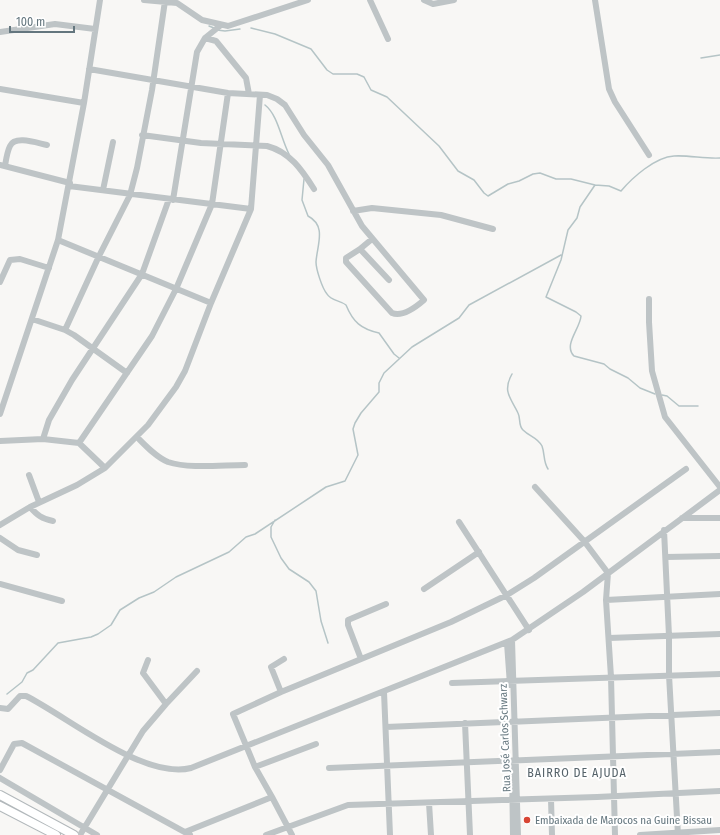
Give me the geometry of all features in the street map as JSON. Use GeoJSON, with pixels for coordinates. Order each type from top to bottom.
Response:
{"type":"FeatureCollection","features":[{"type":"Feature","properties":{"kind":"main road"},"geometry":{"type":"LineString","coordinates":[[0,795],[74,835]]}},
{"type":"Feature","properties":{"kind":"main road"},"geometry":{"type":"LineString","coordinates":[[0,806],[56,835]]}},
{"type":"Feature","properties":{"kind":"street"},"geometry":{"type":"LineString","coordinates":[[1,410],[58,240],[84,103],[100,0]]}},
{"type":"Feature","properties":{"kind":"street"},"geometry":{"type":"LineString","coordinates":[[144,0],[177,3],[202,20],[221,25],[235,25],[308,0]]}},
{"type":"Feature","properties":{"kind":"street"},"geometry":{"type":"LineString","coordinates":[[370,0],[388,39]]}},
{"type":"Feature","properties":{"kind":"street"},"geometry":{"type":"LineString","coordinates":[[424,0],[433,4],[454,0]]}},
{"type":"Feature","properties":{"kind":"street"},"geometry":{"type":"LineString","coordinates":[[595,0],[609,89],[615,102],[649,155]]}},
{"type":"Feature","properties":{"kind":"street"},"geometry":{"type":"LineString","coordinates":[[65,330],[99,256],[130,195],[138,168],[142,135],[154,79],[165,1]]}},
{"type":"Feature","properties":{"kind":"street"},"geometry":{"type":"LineString","coordinates":[[0,32],[55,24],[96,29]]}},
{"type":"Feature","properties":{"kind":"street"},"geometry":{"type":"LineString","coordinates":[[44,440],[52,415],[93,348],[142,274],[171,199],[183,141],[190,87],[197,52],[205,38],[221,25]]}},
{"type":"Feature","properties":{"kind":"street"},"geometry":{"type":"LineString","coordinates":[[205,38],[216,41],[246,78],[249,94]]}},
{"type":"Feature","properties":{"kind":"street"},"geometry":{"type":"LineString","coordinates":[[89,69],[154,79],[228,93],[260,94],[273,97],[285,105],[304,135],[328,165],[353,211],[372,239],[424,300],[412,309],[397,314],[390,311],[345,260],[372,239]]}},
{"type":"Feature","properties":{"kind":"street"},"geometry":{"type":"LineString","coordinates":[[0,89],[84,103]]}},
{"type":"Feature","properties":{"kind":"street"},"geometry":{"type":"LineString","coordinates":[[78,443],[152,336],[176,289],[212,204],[228,93]]}},
{"type":"Feature","properties":{"kind":"street"},"geometry":{"type":"LineString","coordinates":[[0,525],[39,502],[76,486],[105,468],[137,437],[160,411],[176,387],[201,331],[211,303],[251,209],[258,146],[260,94]]}},
{"type":"Feature","properties":{"kind":"street"},"geometry":{"type":"LineString","coordinates":[[142,135],[221,145],[267,146],[283,152],[302,171],[314,189]]}},
{"type":"Feature","properties":{"kind":"street"},"geometry":{"type":"LineString","coordinates":[[46,145],[20,140],[14,142],[10,146],[2,165],[69,185],[130,195],[251,209]]}},
{"type":"Feature","properties":{"kind":"street"},"geometry":{"type":"LineString","coordinates":[[103,190],[113,142]]}},
{"type":"Feature","properties":{"kind":"street"},"geometry":{"type":"LineString","coordinates":[[353,211],[372,208],[441,215],[493,229]]}},
{"type":"Feature","properties":{"kind":"street"},"geometry":{"type":"LineString","coordinates":[[58,240],[211,303]]}},
{"type":"Feature","properties":{"kind":"street"},"geometry":{"type":"LineString","coordinates":[[360,249],[389,280]]}},
{"type":"Feature","properties":{"kind":"street"},"geometry":{"type":"LineString","coordinates":[[0,282],[6,264],[10,260],[20,259],[49,268]]}},
{"type":"Feature","properties":{"kind":"street"},"geometry":{"type":"LineString","coordinates":[[0,708],[8,709],[20,696],[26,696],[128,756],[162,767],[183,770],[247,747],[442,667],[509,642],[529,630],[583,592],[720,488],[665,417],[652,371],[649,299]]}},
{"type":"Feature","properties":{"kind":"street"},"geometry":{"type":"LineString","coordinates":[[32,319],[65,330],[127,373]]}},
{"type":"Feature","properties":{"kind":"street"},"geometry":{"type":"LineString","coordinates":[[137,437],[155,454],[168,462],[184,465],[245,466]]}},
{"type":"Feature","properties":{"kind":"street"},"geometry":{"type":"LineString","coordinates":[[0,441],[44,440],[78,443],[105,468]]}},
{"type":"Feature","properties":{"kind":"street"},"geometry":{"type":"LineString","coordinates":[[292,835],[255,767],[233,714],[280,692],[443,626],[507,595],[686,469]]}},
{"type":"Feature","properties":{"kind":"street"},"geometry":{"type":"LineString","coordinates":[[29,475],[39,502]]}},
{"type":"Feature","properties":{"kind":"street"},"geometry":{"type":"LineString","coordinates":[[535,487],[584,541],[608,573],[606,600],[611,677],[615,835]]}},
{"type":"Feature","properties":{"kind":"street"},"geometry":{"type":"LineString","coordinates":[[30,507],[37,515],[53,521]]}},
{"type":"Feature","properties":{"kind":"street"},"geometry":{"type":"LineString","coordinates":[[682,518],[720,518]]}},
{"type":"Feature","properties":{"kind":"street"},"geometry":{"type":"LineString","coordinates":[[459,522],[529,630]]}},
{"type":"Feature","properties":{"kind":"street"},"geometry":{"type":"LineString","coordinates":[[664,530],[669,636],[669,675],[678,834]]}},
{"type":"Feature","properties":{"kind":"street"},"geometry":{"type":"LineString","coordinates":[[0,538],[18,550],[36,555]]}},
{"type":"Feature","properties":{"kind":"street"},"geometry":{"type":"LineString","coordinates":[[424,589],[479,552]]}},
{"type":"Feature","properties":{"kind":"street"},"geometry":{"type":"LineString","coordinates":[[666,557],[720,556]]}},
{"type":"Feature","properties":{"kind":"street"},"geometry":{"type":"LineString","coordinates":[[0,584],[62,601]]}},
{"type":"Feature","properties":{"kind":"street"},"geometry":{"type":"LineString","coordinates":[[606,600],[720,594]]}},
{"type":"Feature","properties":{"kind":"street"},"geometry":{"type":"LineString","coordinates":[[361,659],[348,625],[348,620],[386,604]]}},
{"type":"Feature","properties":{"kind":"street"},"geometry":{"type":"LineString","coordinates":[[609,638],[720,634]]}},
{"type":"Feature","properties":{"kind":"street","name":"Rua José Carlos Schwarz"},"geometry":{"type":"LineString","coordinates":[[509,642],[512,681],[515,799],[518,835]]}},
{"type":"Feature","properties":{"kind":"street"},"geometry":{"type":"LineString","coordinates":[[280,692],[271,667],[284,659]]}},
{"type":"Feature","properties":{"kind":"street"},"geometry":{"type":"LineString","coordinates":[[148,660],[143,673],[166,704]]}},
{"type":"Feature","properties":{"kind":"street"},"geometry":{"type":"LineString","coordinates":[[80,835],[146,727],[197,671]]}},
{"type":"Feature","properties":{"kind":"street"},"geometry":{"type":"LineString","coordinates":[[452,683],[720,674]]}},
{"type":"Feature","properties":{"kind":"street"},"geometry":{"type":"LineString","coordinates":[[384,692],[390,835]]}},
{"type":"Feature","properties":{"kind":"street"},"geometry":{"type":"LineString","coordinates":[[386,727],[465,722],[671,716],[720,712]]}},
{"type":"Feature","properties":{"kind":"street"},"geometry":{"type":"LineString","coordinates":[[465,722],[470,835]]}},
{"type":"Feature","properties":{"kind":"street"},"geometry":{"type":"LineString","coordinates":[[0,770],[12,746],[19,742],[188,834],[272,797]]}},
{"type":"Feature","properties":{"kind":"street"},"geometry":{"type":"LineString","coordinates":[[255,767],[316,744]]}},
{"type":"Feature","properties":{"kind":"street"},"geometry":{"type":"LineString","coordinates":[[329,768],[612,755],[720,752]]}},
{"type":"Feature","properties":{"kind":"street"},"geometry":{"type":"LineString","coordinates":[[0,778],[97,835]]}},
{"type":"Feature","properties":{"kind":"street"},"geometry":{"type":"LineString","coordinates":[[266,835],[348,805],[551,799],[720,791]]}},
{"type":"Feature","properties":{"kind":"street","name":"Rua José Carlos Schwarz"},"geometry":{"type":"LineString","coordinates":[[513,835],[515,799]]}},
{"type":"Feature","properties":{"kind":"street"},"geometry":{"type":"LineString","coordinates":[[551,799],[552,835]]}},
{"type":"Feature","properties":{"kind":"street"},"geometry":{"type":"LineString","coordinates":[[429,803],[431,835]]}},
{"type":"Feature","properties":{"kind":"street"},"geometry":{"type":"LineString","coordinates":[[640,835],[678,834],[720,830]]}},
{"type":"Feature","properties":{"kind":"waterway"},"geometry":{"type":"LineString","coordinates":[[209,26],[214,28]]}},
{"type":"Feature","properties":{"kind":"waterway"},"geometry":{"type":"LineString","coordinates":[[251,28],[275,34],[311,49],[327,70],[333,74],[357,74],[364,77],[371,90],[387,97],[439,146],[458,171],[474,180],[488,196],[508,184],[519,181],[533,174],[540,173],[556,179],[571,179],[595,185]]}},
{"type":"Feature","properties":{"kind":"waterway"},"geometry":{"type":"LineString","coordinates":[[217,30],[225,31],[240,29]]}},
{"type":"Feature","properties":{"kind":"waterway"},"geometry":{"type":"LineString","coordinates":[[701,58],[720,55]]}},
{"type":"Feature","properties":{"kind":"waterway"},"geometry":{"type":"LineString","coordinates":[[265,105],[276,121],[289,154]]}},
{"type":"Feature","properties":{"kind":"waterway"},"geometry":{"type":"LineString","coordinates":[[655,394],[640,388],[628,378],[610,369],[604,364],[574,356],[570,347],[581,316],[546,297],[561,260],[568,230],[577,218],[580,207],[595,185],[609,186],[621,191],[644,169],[667,157],[680,156],[720,158]]}},
{"type":"Feature","properties":{"kind":"waterway"},"geometry":{"type":"LineString","coordinates":[[304,179],[302,200],[308,216],[314,220],[319,230],[320,236],[316,265],[325,291],[331,298],[346,305],[358,324],[379,333],[394,354],[399,358]]}},
{"type":"Feature","properties":{"kind":"waterway"},"geometry":{"type":"LineString","coordinates":[[7,694],[22,682],[27,673],[33,670],[58,643],[91,637],[98,634],[111,625],[120,610],[139,598],[154,592],[176,577],[229,552],[246,537],[255,534],[326,487],[345,481],[358,455],[353,429],[355,423],[361,413],[379,392],[379,383],[384,373],[412,347],[459,318],[469,305],[561,255]]}},
{"type":"Feature","properties":{"kind":"waterway"},"geometry":{"type":"LineString","coordinates":[[512,374],[508,386],[510,399],[519,415],[523,430],[538,441],[542,446],[545,463],[548,469]]}},
{"type":"Feature","properties":{"kind":"waterway"},"geometry":{"type":"LineString","coordinates":[[662,395],[667,396],[679,406],[698,406]]}},
{"type":"Feature","properties":{"kind":"waterway"},"geometry":{"type":"LineString","coordinates":[[275,520],[271,527],[271,537],[281,558],[289,569],[309,582],[316,591],[321,621],[328,643]]}},
{"type":"Feature","properties":{"kind":"place","name":"Embaixada de Marocos na Guine Bissau"},"geometry":{"type":"Point","coordinates":[527,820]}},
{"type":"Feature","properties":{"kind":"district","name":"BAIRRO DE AJUDA"},"geometry":{"type":"Point","coordinates":[577,773]}}]}
